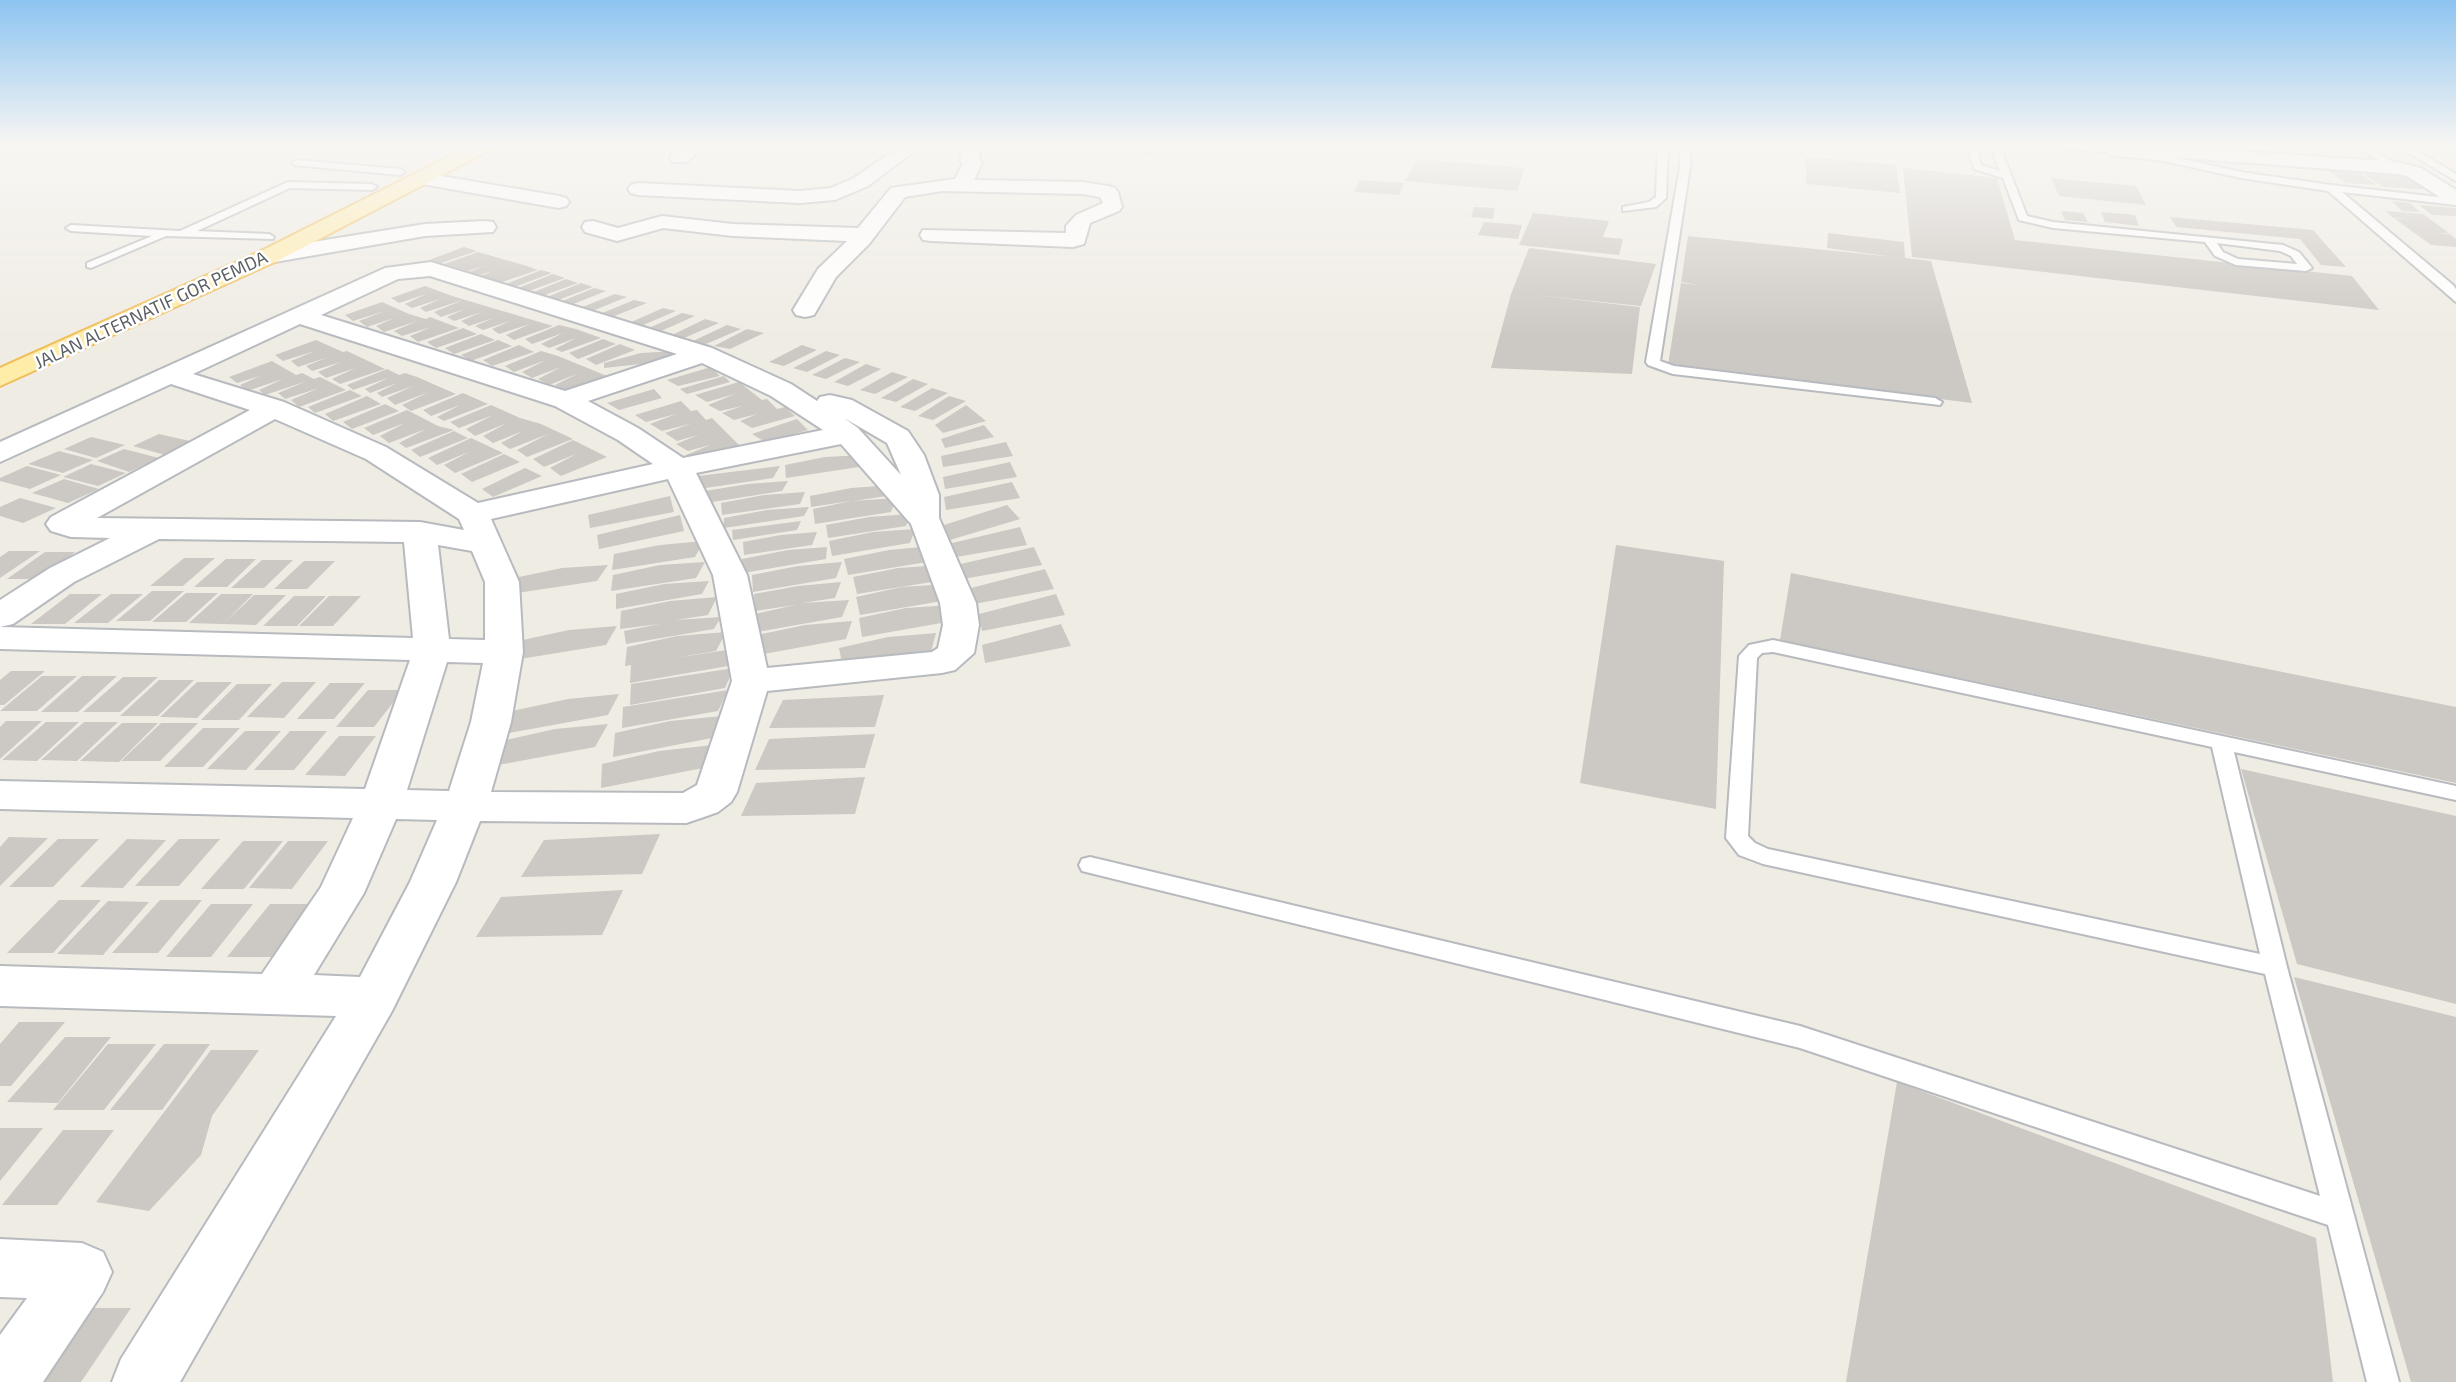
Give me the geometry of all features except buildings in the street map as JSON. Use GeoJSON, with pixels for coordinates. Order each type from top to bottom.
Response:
{"type":"FeatureCollection","features":[{"type":"Feature","properties":{"kind":"main road","name":"JALAN ALTERNATIF GOR PEMDA"},"geometry":{"type":"LineString","coordinates":[[0,355],[202,269],[269,247],[335,208]]}},
{"type":"Feature","properties":{"kind":"main road","name":"JALAN ALTERNATIF GOR PEMDA"},"geometry":{"type":"LineString","coordinates":[[0,378],[269,247],[356,208]]}},
{"type":"Feature","properties":{"kind":"street"},"geometry":{"type":"LineString","coordinates":[[758,230],[791,208]]}},
{"type":"Feature","properties":{"kind":"street"},"geometry":{"type":"LineString","coordinates":[[805,310],[826,274],[864,236],[885,208]]}},
{"type":"Feature","properties":{"kind":"street"},"geometry":{"type":"LineString","coordinates":[[931,235],[1073,240],[1077,226],[1083,219],[1108,208]]}},
{"type":"Feature","properties":{"kind":"street"},"geometry":{"type":"LineString","coordinates":[[593,227],[617,235],[662,222],[699,227],[864,236]]}},
{"type":"Feature","properties":{"kind":"street"},"geometry":{"type":"LineString","coordinates":[[269,247],[425,230],[485,227]]}},
{"type":"Feature","properties":{"kind":"street"},"geometry":{"type":"LineString","coordinates":[[0,453],[393,273],[431,269],[703,354],[781,390],[848,433],[926,522]]}},
{"type":"Feature","properties":{"kind":"street"},"geometry":{"type":"LineString","coordinates":[[0,795],[465,806],[686,808],[703,802],[716,792],[751,681],[730,575],[678,468],[628,434],[565,400],[299,316]]}},
{"type":"Feature","properties":{"kind":"street"},"geometry":{"type":"LineString","coordinates":[[565,400],[703,354]]}},
{"type":"Feature","properties":{"kind":"street"},"geometry":{"type":"LineString","coordinates":[[144,1382],[374,997],[433,881],[465,806],[491,722],[504,652],[502,582],[479,529],[376,453],[274,408],[169,375]]}},
{"type":"Feature","properties":{"kind":"street"},"geometry":{"type":"LineString","coordinates":[[751,681],[942,662],[955,653],[961,625],[958,603],[926,522],[923,495],[909,455],[898,437],[842,406],[781,390]]}},
{"type":"Feature","properties":{"kind":"street"},"geometry":{"type":"LineString","coordinates":[[274,408],[62,524],[71,527],[153,529],[479,529],[678,468],[848,433]]}},
{"type":"Feature","properties":{"kind":"street"},"geometry":{"type":"LineString","coordinates":[[0,616],[62,575],[153,529]]}},
{"type":"Feature","properties":{"kind":"street"},"geometry":{"type":"LineString","coordinates":[[276,994],[341,892],[382,802],[432,650],[420,531]]}},
{"type":"Feature","properties":{"kind":"street"},"geometry":{"type":"LineString","coordinates":[[0,638],[504,652]]}},
{"type":"Feature","properties":{"kind":"street"},"geometry":{"type":"LineString","coordinates":[[0,986],[374,997]]}},
{"type":"Feature","properties":{"kind":"street"},"geometry":{"type":"LineString","coordinates":[[0,1268],[82,1272],[5,1382]]}},
{"type":"Feature","properties":{"kind":"lane"},"geometry":{"type":"LineString","coordinates":[[182,234],[233,208]]}},
{"type":"Feature","properties":{"kind":"lane"},"geometry":{"type":"LineString","coordinates":[[1678,208],[1653,362],[1658,366],[1935,402]]}},
{"type":"Feature","properties":{"kind":"lane"},"geometry":{"type":"LineString","coordinates":[[2019,208],[2023,218],[2034,221],[2283,248],[2295,254],[2306,268],[2236,261],[2219,254],[2209,240]]}},
{"type":"Feature","properties":{"kind":"lane"},"geometry":{"type":"LineString","coordinates":[[2355,208],[2454,291]]}},
{"type":"Feature","properties":{"kind":"lane"},"geometry":{"type":"LineString","coordinates":[[71,228],[182,234],[269,247]]}},
{"type":"Feature","properties":{"kind":"lane"},"geometry":{"type":"LineString","coordinates":[[91,265],[168,233]]}},
{"type":"Feature","properties":{"kind":"lane"},"geometry":{"type":"LineString","coordinates":[[2276,967],[1763,856],[1747,849],[1737,838],[1748,656],[1756,649],[1773,646],[2456,793]]}},
{"type":"Feature","properties":{"kind":"lane"},"geometry":{"type":"LineString","coordinates":[[2221,742],[2383,1382]]}},
{"type":"Feature","properties":{"kind":"lane"},"geometry":{"type":"LineString","coordinates":[[1090,865],[1800,1037],[2340,1216]]}}]}
